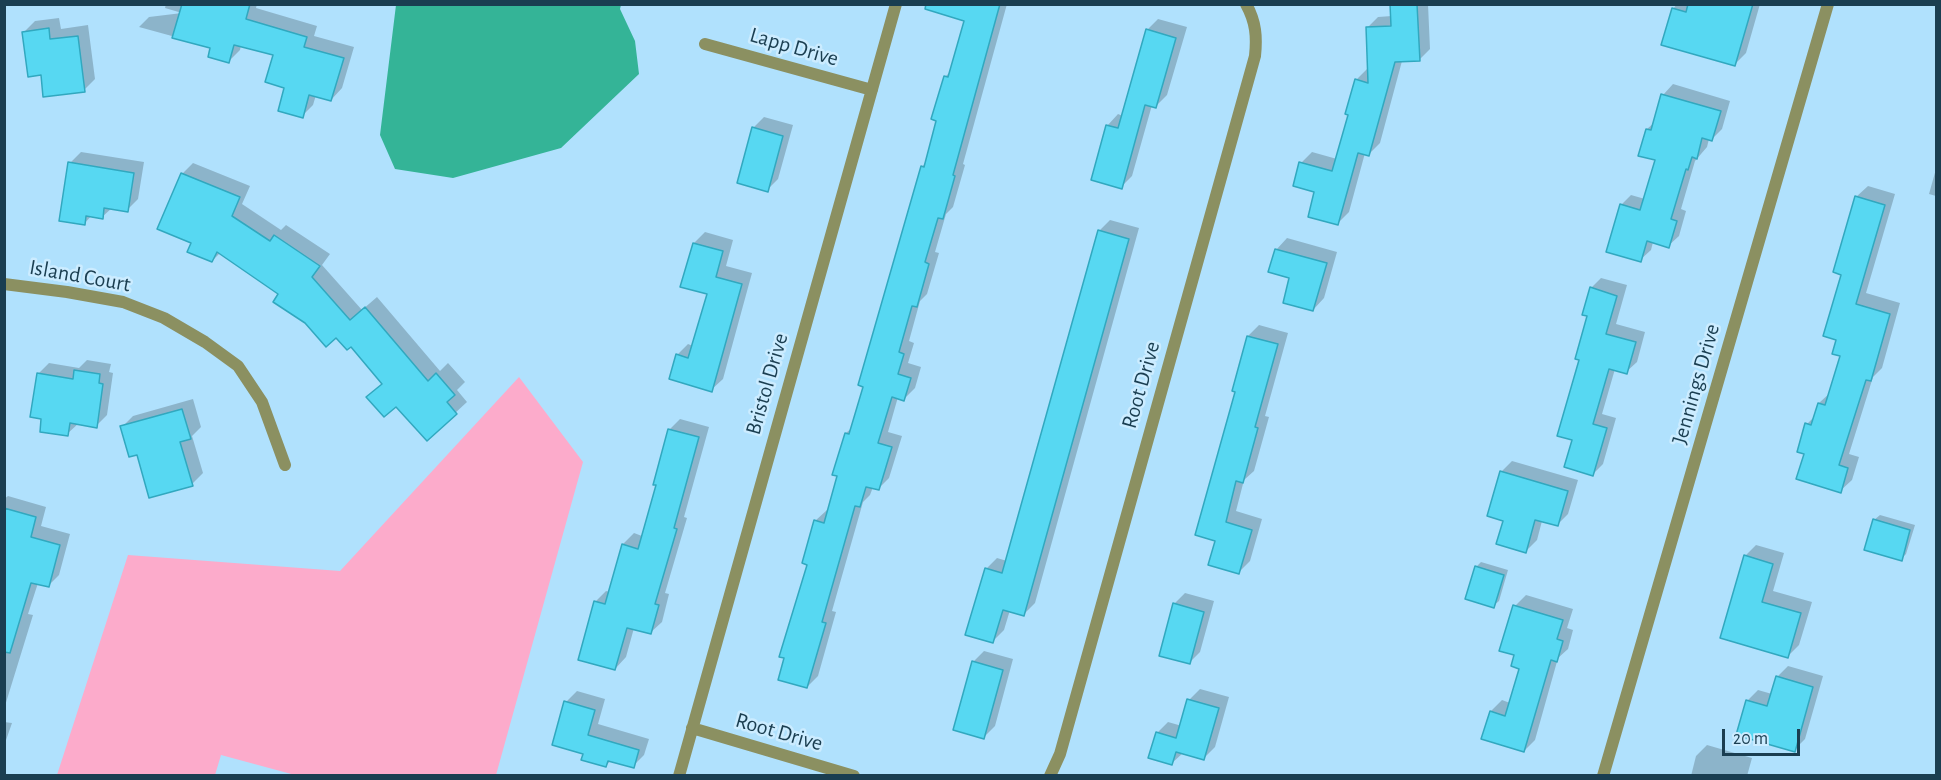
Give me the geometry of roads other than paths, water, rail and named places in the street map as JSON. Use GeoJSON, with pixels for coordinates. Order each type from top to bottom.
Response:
{"type":"FeatureCollection","features":[{"type":"Feature","properties":{"kind":"street","name":"Bristol Drive"},"geometry":{"type":"LineString","coordinates":[[679,776],[896,4]]}},
{"type":"Feature","properties":{"kind":"street","name":"Root Drive"},"geometry":{"type":"LineString","coordinates":[[1050,776],[1060,754],[1255,56],[1256,24],[1246,4]]}},
{"type":"Feature","properties":{"kind":"street","name":"Jennings Drive"},"geometry":{"type":"LineString","coordinates":[[1603,776],[1828,4]]}},
{"type":"Feature","properties":{"kind":"street","name":"Lapp Drive"},"geometry":{"type":"LineString","coordinates":[[705,44],[872,90]]}},
{"type":"Feature","properties":{"kind":"street","name":"Island Court"},"geometry":{"type":"LineString","coordinates":[[4,284],[123,302],[164,318],[205,342],[238,366],[262,402],[285,465]]}},
{"type":"Feature","properties":{"kind":"street","name":"Root Drive"},"geometry":{"type":"LineString","coordinates":[[692,728],[854,776]]}}]}
